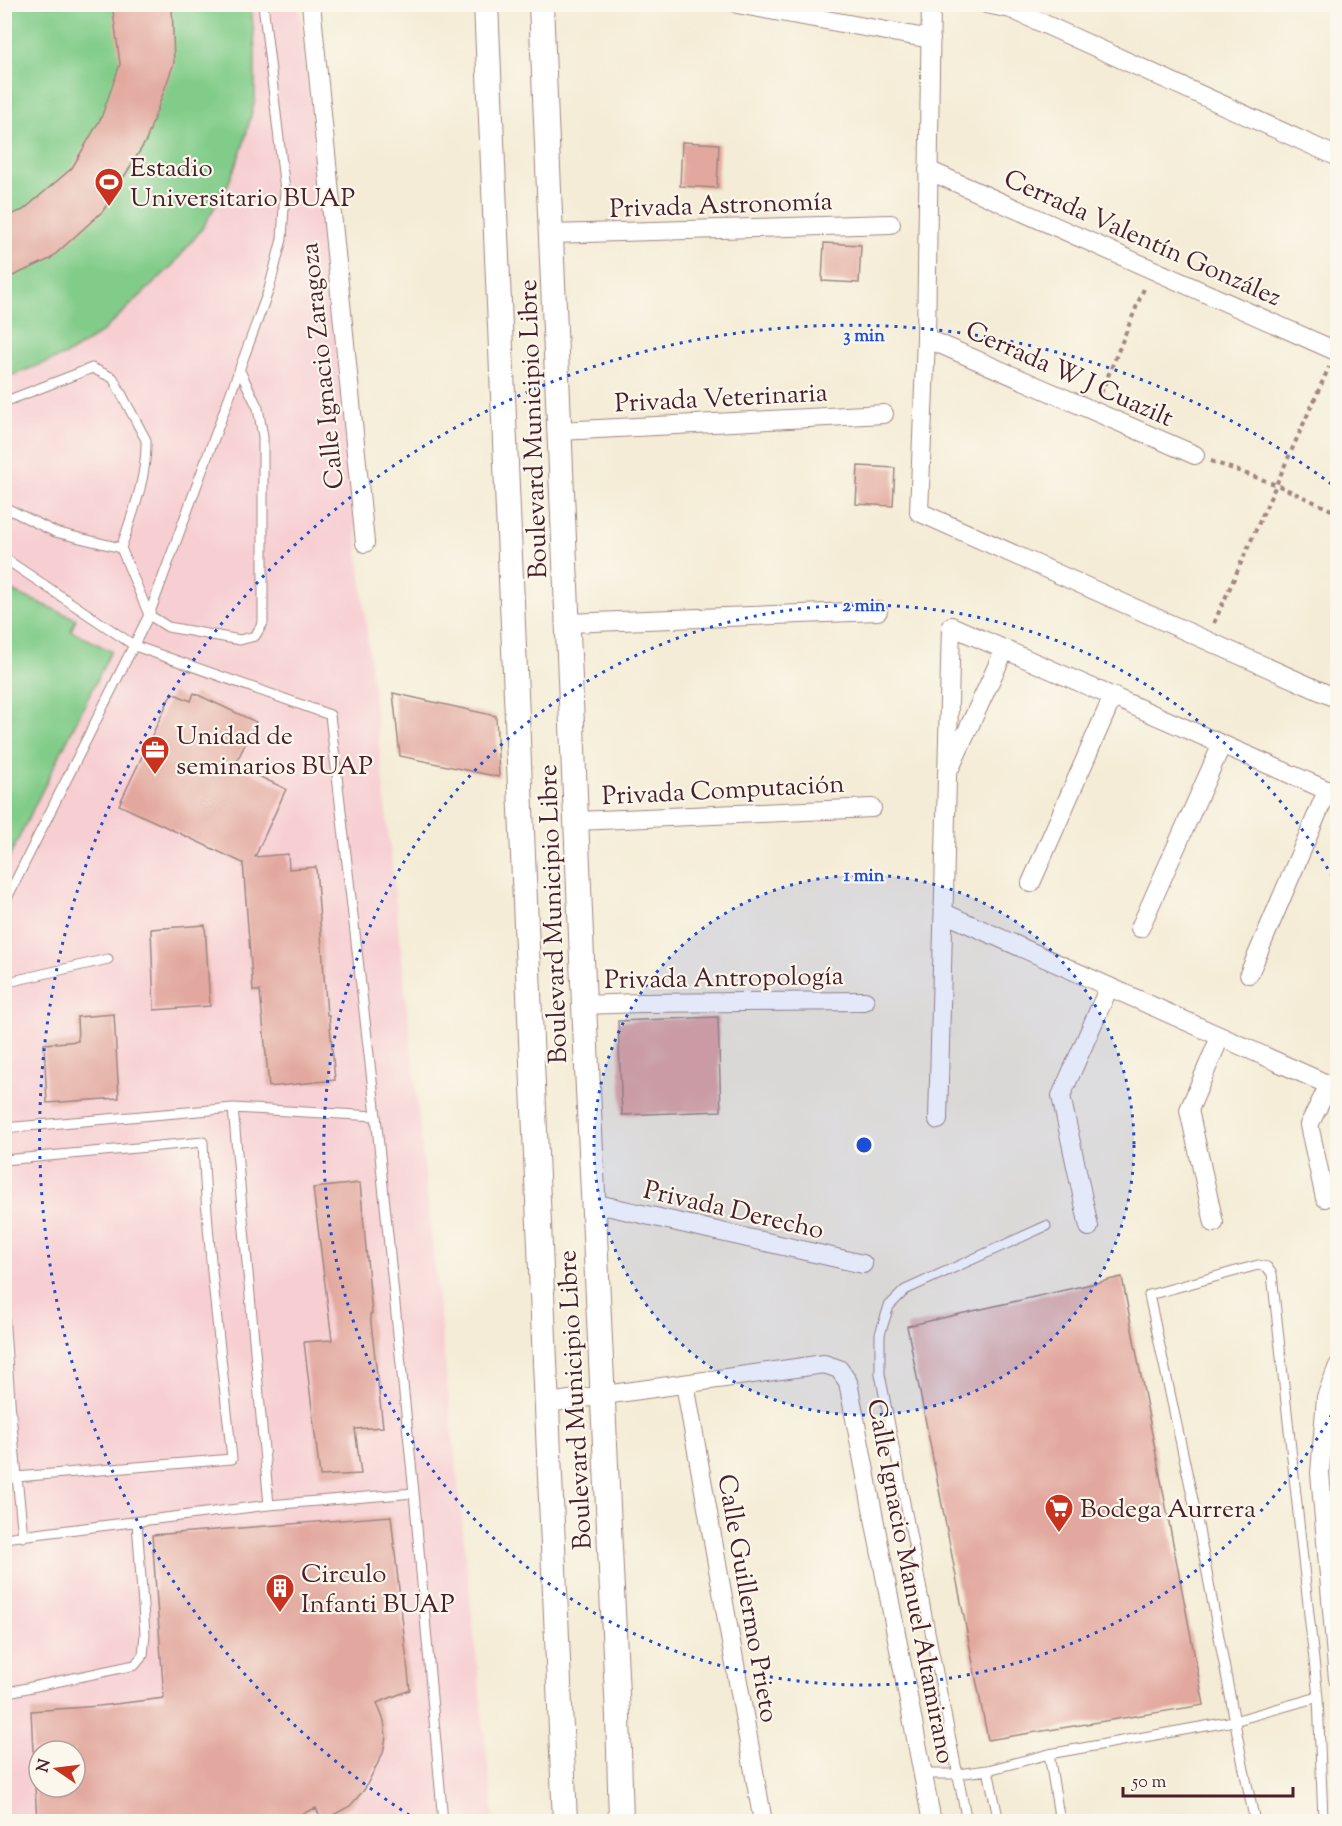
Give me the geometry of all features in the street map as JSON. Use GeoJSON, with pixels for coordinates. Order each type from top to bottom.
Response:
{"type":"FeatureCollection","features":[{"type":"Feature","properties":{"kind":"main road","name":"Boulevard Municipio Libre"},"geometry":{"type":"LineString","coordinates":[[486,4],[504,452],[548,1403],[564,1821]]}},
{"type":"Feature","properties":{"kind":"main road","name":"Boulevard Municipio Libre"},"geometry":{"type":"LineString","coordinates":[[541,4],[621,1821]]}},
{"type":"Feature","properties":{"kind":"street","name":"Calle Ignacio Zaragoza"},"geometry":{"type":"LineString","coordinates":[[311,4],[365,543]]}},
{"type":"Feature","properties":{"kind":"street"},"geometry":{"type":"LineString","coordinates":[[737,4],[931,39]]}},
{"type":"Feature","properties":{"kind":"street"},"geometry":{"type":"LineString","coordinates":[[931,4],[926,338],[919,512],[1338,699]]}},
{"type":"Feature","properties":{"kind":"street"},"geometry":{"type":"LineString","coordinates":[[986,4],[1011,9],[1338,157]]}},
{"type":"Feature","properties":{"kind":"street","name":"Cerrada Valentín González"},"geometry":{"type":"LineString","coordinates":[[928,170],[1337,351]]}},
{"type":"Feature","properties":{"kind":"street","name":"Privada Astronomía"},"geometry":{"type":"LineString","coordinates":[[552,234],[891,224]]}},
{"type":"Feature","properties":{"kind":"street","name":"Cerrada W J Cuazilt"},"geometry":{"type":"LineString","coordinates":[[926,338],[1195,455]]}},
{"type":"Feature","properties":{"kind":"street","name":"Privada Veterinaria"},"geometry":{"type":"LineString","coordinates":[[560,431],[884,414]]}},
{"type":"Feature","properties":{"kind":"street"},"geometry":{"type":"LineString","coordinates":[[568,623],[878,611]]}},
{"type":"Feature","properties":{"kind":"street"},"geometry":{"type":"LineString","coordinates":[[938,1120],[951,626],[1332,793],[1249,974]]}},
{"type":"Feature","properties":{"kind":"street"},"geometry":{"type":"LineString","coordinates":[[948,773],[1005,649]]}},
{"type":"Feature","properties":{"kind":"street"},"geometry":{"type":"LineString","coordinates":[[1031,883],[1113,696]]}},
{"type":"Feature","properties":{"kind":"street"},"geometry":{"type":"LineString","coordinates":[[1140,928],[1222,744]]}},
{"type":"Feature","properties":{"kind":"street","name":"Privada Computación"},"geometry":{"type":"LineString","coordinates":[[577,821],[872,808]]}},
{"type":"Feature","properties":{"kind":"street"},"geometry":{"type":"LineString","coordinates":[[944,914],[1333,1087],[1309,1125],[1325,1198]]}},
{"type":"Feature","properties":{"kind":"street"},"geometry":{"type":"LineString","coordinates":[[1089,1227],[1061,1096],[1109,987]]}},
{"type":"Feature","properties":{"kind":"street","name":"Privada Antropología"},"geometry":{"type":"LineString","coordinates":[[584,1005],[640,1002],[866,1001]]}},
{"type":"Feature","properties":{"kind":"street"},"geometry":{"type":"LineString","coordinates":[[1214,1223],[1188,1110],[1220,1037]]}},
{"type":"Feature","properties":{"kind":"street","name":"Privada Derecho"},"geometry":{"type":"LineString","coordinates":[[593,1203],[863,1264]]}},
{"type":"Feature","properties":{"kind":"street","name":"Calle Ignacio Manuel Altamirano"},"geometry":{"type":"LineString","coordinates":[[685,1384],[824,1364],[839,1369],[848,1382],[932,1821]]}},
{"type":"Feature","properties":{"kind":"street"},"geometry":{"type":"LineString","coordinates":[[1338,1366],[1320,1473],[1338,1679]]}},
{"type":"Feature","properties":{"kind":"street"},"geometry":{"type":"LineString","coordinates":[[548,1403],[685,1384]]}},
{"type":"Feature","properties":{"kind":"street","name":"Calle Guillermo Prieto"},"geometry":{"type":"LineString","coordinates":[[685,1384],[763,1821]]}},
{"type":"Feature","properties":{"kind":"lane"},"geometry":{"type":"LineString","coordinates":[[4,904],[149,615],[269,289],[282,239],[285,190],[264,4]]}},
{"type":"Feature","properties":{"kind":"lane"},"geometry":{"type":"LineString","coordinates":[[4,402],[35,392],[92,368],[113,378],[146,440],[145,466],[121,548],[149,615],[168,627],[240,640],[255,636],[263,623],[263,437],[258,408],[240,371]]}},
{"type":"Feature","properties":{"kind":"lane"},"geometry":{"type":"LineString","coordinates":[[4,507],[55,532],[121,548]]}},
{"type":"Feature","properties":{"kind":"lane"},"geometry":{"type":"LineString","coordinates":[[4,558],[135,646],[330,715],[376,1116],[414,1493],[443,1821]]}},
{"type":"Feature","properties":{"kind":"lane"},"geometry":{"type":"LineString","coordinates":[[4,983],[108,959]]}},
{"type":"Feature","properties":{"kind":"lane"},"geometry":{"type":"LineString","coordinates":[[4,1128],[233,1108],[376,1116]]}},
{"type":"Feature","properties":{"kind":"lane"},"geometry":{"type":"LineString","coordinates":[[233,1108],[269,1505]]}},
{"type":"Feature","properties":{"kind":"lane"},"geometry":{"type":"LineString","coordinates":[[4,1160],[203,1142],[212,1280],[232,1459],[4,1478]]}},
{"type":"Feature","properties":{"kind":"lane"},"geometry":{"type":"LineString","coordinates":[[967,1821],[880,1374],[880,1334],[889,1306],[905,1290],[1046,1226]]}},
{"type":"Feature","properties":{"kind":"lane"},"geometry":{"type":"LineString","coordinates":[[1255,1821],[1196,1514],[1149,1295],[1258,1265],[1267,1268],[1272,1274],[1318,1697],[1322,1821]]}},
{"type":"Feature","properties":{"kind":"lane"},"geometry":{"type":"LineString","coordinates":[[4,1315],[23,1537]]}},
{"type":"Feature","properties":{"kind":"lane"},"geometry":{"type":"LineString","coordinates":[[4,1538],[269,1505],[414,1493]]}},
{"type":"Feature","properties":{"kind":"lane"},"geometry":{"type":"LineString","coordinates":[[13,1691],[135,1665],[143,1655],[146,1634],[137,1522]]}},
{"type":"Feature","properties":{"kind":"lane"},"geometry":{"type":"LineString","coordinates":[[923,1774],[957,1774],[988,1770],[1049,1754],[1234,1721],[1318,1697]]}},
{"type":"Feature","properties":{"kind":"lane"},"geometry":{"type":"LineString","coordinates":[[1049,1754],[1060,1821]]}},
{"type":"Feature","properties":{"kind":"lane"},"geometry":{"type":"LineString","coordinates":[[988,1770],[999,1821]]}},
{"type":"Feature","properties":{"kind":"path"},"geometry":{"type":"LineString","coordinates":[[1323,4],[1338,10]]}},
{"type":"Feature","properties":{"kind":"path"},"geometry":{"type":"LineString","coordinates":[[1093,411],[1152,269]]}},
{"type":"Feature","properties":{"kind":"path"},"geometry":{"type":"LineString","coordinates":[[1206,640],[1337,351]]}},
{"type":"Feature","properties":{"kind":"path"},"geometry":{"type":"LineString","coordinates":[[1195,455],[1277,485],[1338,513]]}},
{"type":"Feature","properties":{"kind":"shaded area"},"geometry":{"type":"Polygon","coordinates":[[[5,5],[300,5],[494,1821],[5,1822],[5,5]]]}},
{"type":"Feature","properties":{"kind":"green space","name":"Estadio Universitario BUAP"},"geometry":{"type":"Polygon","coordinates":[[[4,5],[251,5],[255,48],[255,100],[243,146],[228,185],[201,230],[172,266],[102,332],[68,354],[5,378],[4,5]]]}},
{"type":"Feature","properties":{"kind":"green space"},"geometry":{"type":"Polygon","coordinates":[[[5,588],[76,619],[71,631],[111,651],[5,866],[5,588]]]}},
{"type":"Feature","properties":{"kind":"building"},"geometry":{"type":"Polygon","coordinates":[[[112,4],[172,4],[174,63],[146,141],[103,211],[50,259],[4,280],[4,217],[23,210],[72,168],[101,118],[120,64],[112,4]]]}},
{"type":"Feature","properties":{"kind":"building"},"geometry":{"type":"Polygon","coordinates":[[[682,142],[719,144],[717,188],[680,186],[682,142]]]}},
{"type":"Feature","properties":{"kind":"building"},"geometry":{"type":"Polygon","coordinates":[[[824,243],[861,245],[859,283],[822,281],[824,243]]]}},
{"type":"Feature","properties":{"kind":"building"},"geometry":{"type":"Polygon","coordinates":[[[858,466],[895,468],[893,506],[856,504],[858,466]]]}},
{"type":"Feature","properties":{"kind":"building"},"geometry":{"type":"Polygon","coordinates":[[[172,693],[191,701],[194,693],[256,722],[235,765],[286,789],[255,857],[288,854],[289,869],[316,867],[327,1015],[329,1015],[335,1080],[269,1087],[260,991],[253,991],[243,863],[119,805],[172,693]]]}},
{"type":"Feature","properties":{"kind":"building"},"geometry":{"type":"Polygon","coordinates":[[[393,693],[496,716],[499,777],[400,756],[393,693]]]}},
{"type":"Feature","properties":{"kind":"building"},"geometry":{"type":"Polygon","coordinates":[[[205,925],[210,1006],[154,1010],[151,929],[205,925]]]}},
{"type":"Feature","properties":{"kind":"building"},"geometry":{"type":"Polygon","coordinates":[[[114,1014],[119,1098],[47,1103],[44,1044],[78,1041],[77,1017],[114,1014]]]}},
{"type":"Feature","properties":{"kind":"building"},"geometry":{"type":"Polygon","coordinates":[[[718,1017],[721,1111],[622,1115],[618,1021],[718,1017]]]}},
{"type":"Feature","properties":{"kind":"building"},"geometry":{"type":"Polygon","coordinates":[[[360,1183],[372,1314],[370,1314],[383,1427],[355,1429],[361,1474],[320,1476],[304,1342],[332,1340],[313,1188],[360,1183]]]}},
{"type":"Feature","properties":{"kind":"building","name":"Bodega Aurrera"},"geometry":{"type":"Polygon","coordinates":[[[1122,1277],[1204,1705],[988,1740],[907,1326],[1122,1277]]]}},
{"type":"Feature","properties":{"kind":"building","name":"Circulo Infanti BUAP"},"geometry":{"type":"Polygon","coordinates":[[[391,1516],[410,1690],[377,1703],[384,1721],[386,1737],[383,1753],[364,1790],[350,1806],[322,1821],[316,1808],[284,1821],[37,1821],[36,1799],[87,1799],[87,1739],[32,1739],[31,1711],[164,1698],[152,1535],[391,1516]]]}},
{"type":"Feature","properties":{"kind":"place","name":"Estadio Universitario BUAP"},"geometry":{"type":"Point","coordinates":[109,208]}},
{"type":"Feature","properties":{"kind":"place","name":"Unidad de seminarios BUAP"},"geometry":{"type":"Point","coordinates":[155,776]}},
{"type":"Feature","properties":{"kind":"place","name":"Bodega Aurrera"},"geometry":{"type":"Point","coordinates":[1059,1534]}},
{"type":"Feature","properties":{"kind":"place","name":"Circulo Infanti BUAP"},"geometry":{"type":"Point","coordinates":[280,1614]}}]}
